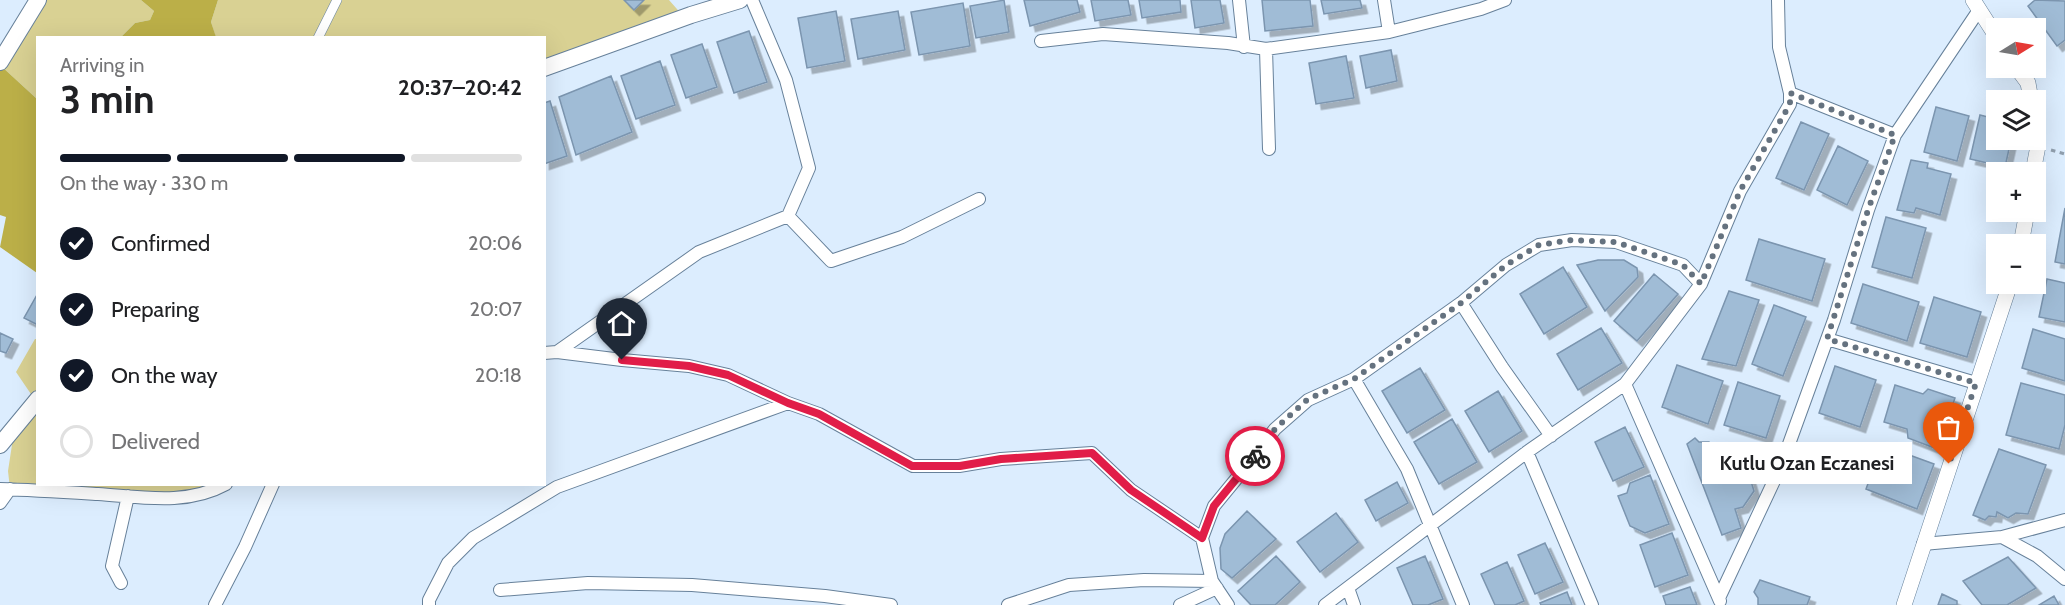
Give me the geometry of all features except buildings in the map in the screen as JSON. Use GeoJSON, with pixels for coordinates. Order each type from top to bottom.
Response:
{"type":"FeatureCollection","features":[{"type":"Feature","properties":{"kind":"main road"},"geometry":{"type":"LineString","coordinates":[[0,62],[38,0]]}},
{"type":"Feature","properties":{"kind":"main road"},"geometry":{"type":"LineString","coordinates":[[546,67],[691,15],[740,0]]}},
{"type":"Feature","properties":{"kind":"main road"},"geometry":{"type":"LineString","coordinates":[[0,445],[36,401]]}},
{"type":"Feature","properties":{"kind":"street"},"geometry":{"type":"LineString","coordinates":[[319,36],[337,0]]}},
{"type":"Feature","properties":{"kind":"street"},"geometry":{"type":"LineString","coordinates":[[550,352],[699,252],[788,216],[809,168],[786,80],[752,0]]}},
{"type":"Feature","properties":{"kind":"street"},"geometry":{"type":"LineString","coordinates":[[1239,0],[1244,47]]}},
{"type":"Feature","properties":{"kind":"street"},"geometry":{"type":"LineString","coordinates":[[1384,0],[1389,32]]}},
{"type":"Feature","properties":{"kind":"street"},"geometry":{"type":"LineString","coordinates":[[1041,41],[1103,34],[1228,43],[1266,49],[1389,32],[1481,9],[1505,0]]}},
{"type":"Feature","properties":{"kind":"street"},"geometry":{"type":"LineString","coordinates":[[1325,605],[1527,452],[1625,384],[1701,284],[1740,191],[1790,104],[1790,93],[1779,47],[1778,0]]}},
{"type":"Feature","properties":{"kind":"street"},"geometry":{"type":"LineString","coordinates":[[1720,601],[1781,466],[1827,339],[1868,210],[1895,135],[1976,5],[1986,20]]}},
{"type":"Feature","properties":{"kind":"street"},"geometry":{"type":"LineString","coordinates":[[1266,49],[1269,149]]}},
{"type":"Feature","properties":{"kind":"street"},"geometry":{"type":"LineString","coordinates":[[1790,93],[1895,135]]}},
{"type":"Feature","properties":{"kind":"street"},"geometry":{"type":"LineString","coordinates":[[788,216],[831,261],[902,237],[979,199]]}},
{"type":"Feature","properties":{"kind":"street"},"geometry":{"type":"LineString","coordinates":[[1228,605],[1214,584],[1202,538],[1214,506],[1275,429],[1308,399],[1354,379],[1461,303],[1506,265],[1539,245],[1572,240],[1616,242],[1683,265],[1701,284]]}},
{"type":"Feature","properties":{"kind":"street"},"geometry":{"type":"LineString","coordinates":[[1904,605],[2007,294]]}},
{"type":"Feature","properties":{"kind":"street"},"geometry":{"type":"LineString","coordinates":[[1461,303],[1502,367],[1551,436]]}},
{"type":"Feature","properties":{"kind":"street"},"geometry":{"type":"LineString","coordinates":[[1827,339],[1976,383]]}},
{"type":"Feature","properties":{"kind":"street"},"geometry":{"type":"LineString","coordinates":[[550,352],[689,366],[728,375],[788,403],[819,414],[912,466],[960,466],[1001,459],[1092,453],[1131,490],[1202,538]]}},
{"type":"Feature","properties":{"kind":"street"},"geometry":{"type":"LineString","coordinates":[[1354,379],[1407,469],[1463,605]]}},
{"type":"Feature","properties":{"kind":"street"},"geometry":{"type":"LineString","coordinates":[[1625,384],[1720,601]]}},
{"type":"Feature","properties":{"kind":"street"},"geometry":{"type":"LineString","coordinates":[[429,605],[429,600],[448,563],[473,538],[557,487],[788,403]]}},
{"type":"Feature","properties":{"kind":"street"},"geometry":{"type":"LineString","coordinates":[[1527,452],[1592,605]]}},
{"type":"Feature","properties":{"kind":"street"},"geometry":{"type":"LineString","coordinates":[[0,504],[5,489],[163,500],[192,497],[223,486]]}},
{"type":"Feature","properties":{"kind":"street"},"geometry":{"type":"LineString","coordinates":[[215,605],[245,547],[272,486]]}},
{"type":"Feature","properties":{"kind":"street"},"geometry":{"type":"LineString","coordinates":[[121,583],[112,566],[128,496]]}},
{"type":"Feature","properties":{"kind":"street"},"geometry":{"type":"LineString","coordinates":[[1923,544],[2002,537],[2065,520]]}},
{"type":"Feature","properties":{"kind":"street"},"geometry":{"type":"LineString","coordinates":[[2002,537],[2037,556],[2065,579]]}},
{"type":"Feature","properties":{"kind":"street"},"geometry":{"type":"LineString","coordinates":[[1008,605],[1069,585],[1144,580],[1214,584]]}},
{"type":"Feature","properties":{"kind":"street"},"geometry":{"type":"LineString","coordinates":[[500,590],[588,583],[692,585],[825,596],[891,605]]}},
{"type":"Feature","properties":{"kind":"street"},"geometry":{"type":"LineString","coordinates":[[1180,605],[1214,584]]}},
{"type":"Feature","properties":{"kind":"street"},"geometry":{"type":"LineString","coordinates":[[1348,588],[1354,605]]}},
{"type":"Feature","properties":{"kind":"shaded area"},"geometry":{"type":"Polygon","coordinates":[[[38,0],[141,0],[154,11],[150,20],[135,23],[122,36],[36,36],[36,98],[0,65],[38,0]]]}},
{"type":"Feature","properties":{"kind":"shaded area"},"geometry":{"type":"Polygon","coordinates":[[[141,0],[218,0],[211,22],[216,36],[122,36],[135,23],[150,20],[154,11],[141,0]]]}},
{"type":"Feature","properties":{"kind":"shaded area"},"geometry":{"type":"Polygon","coordinates":[[[218,0],[624,0],[634,10],[644,0],[669,0],[684,17],[546,68],[546,36],[215,36],[211,22],[218,0]]]}},
{"type":"Feature","properties":{"kind":"shaded area"},"geometry":{"type":"Polygon","coordinates":[[[0,65],[36,98],[36,272],[0,247],[6,217],[0,215],[0,65]]]}},
{"type":"Feature","properties":{"kind":"shaded area"},"geometry":{"type":"Polygon","coordinates":[[[36,339],[36,486],[223,486],[192,497],[10,489],[8,471],[15,425],[35,400],[16,372],[36,339]]]}},
{"type":"Feature","properties":{"kind":"way so far"},"geometry":{"type":"LineString","coordinates":[[1255,456],[1275,429],[1308,399],[1354,379],[1461,303],[1506,265],[1539,245],[1572,240],[1616,242],[1683,265],[1701,284],[1740,191],[1790,104],[1790,93],[1895,135],[1868,210],[1827,339],[1976,383],[1949,464]]}},
{"type":"Feature","properties":{"kind":"place","name":"Kutlu Ozan Eczanesi"},"geometry":{"type":"Point","coordinates":[1949,464]}},
{"type":"Feature","properties":{"kind":"route"},"geometry":{"type":"LineString","coordinates":[[622,360],[689,366],[728,375],[788,403],[819,414],[912,466],[960,466],[1001,459],[1092,453],[1131,490],[1202,538],[1214,506],[1255,456]]}}]}
